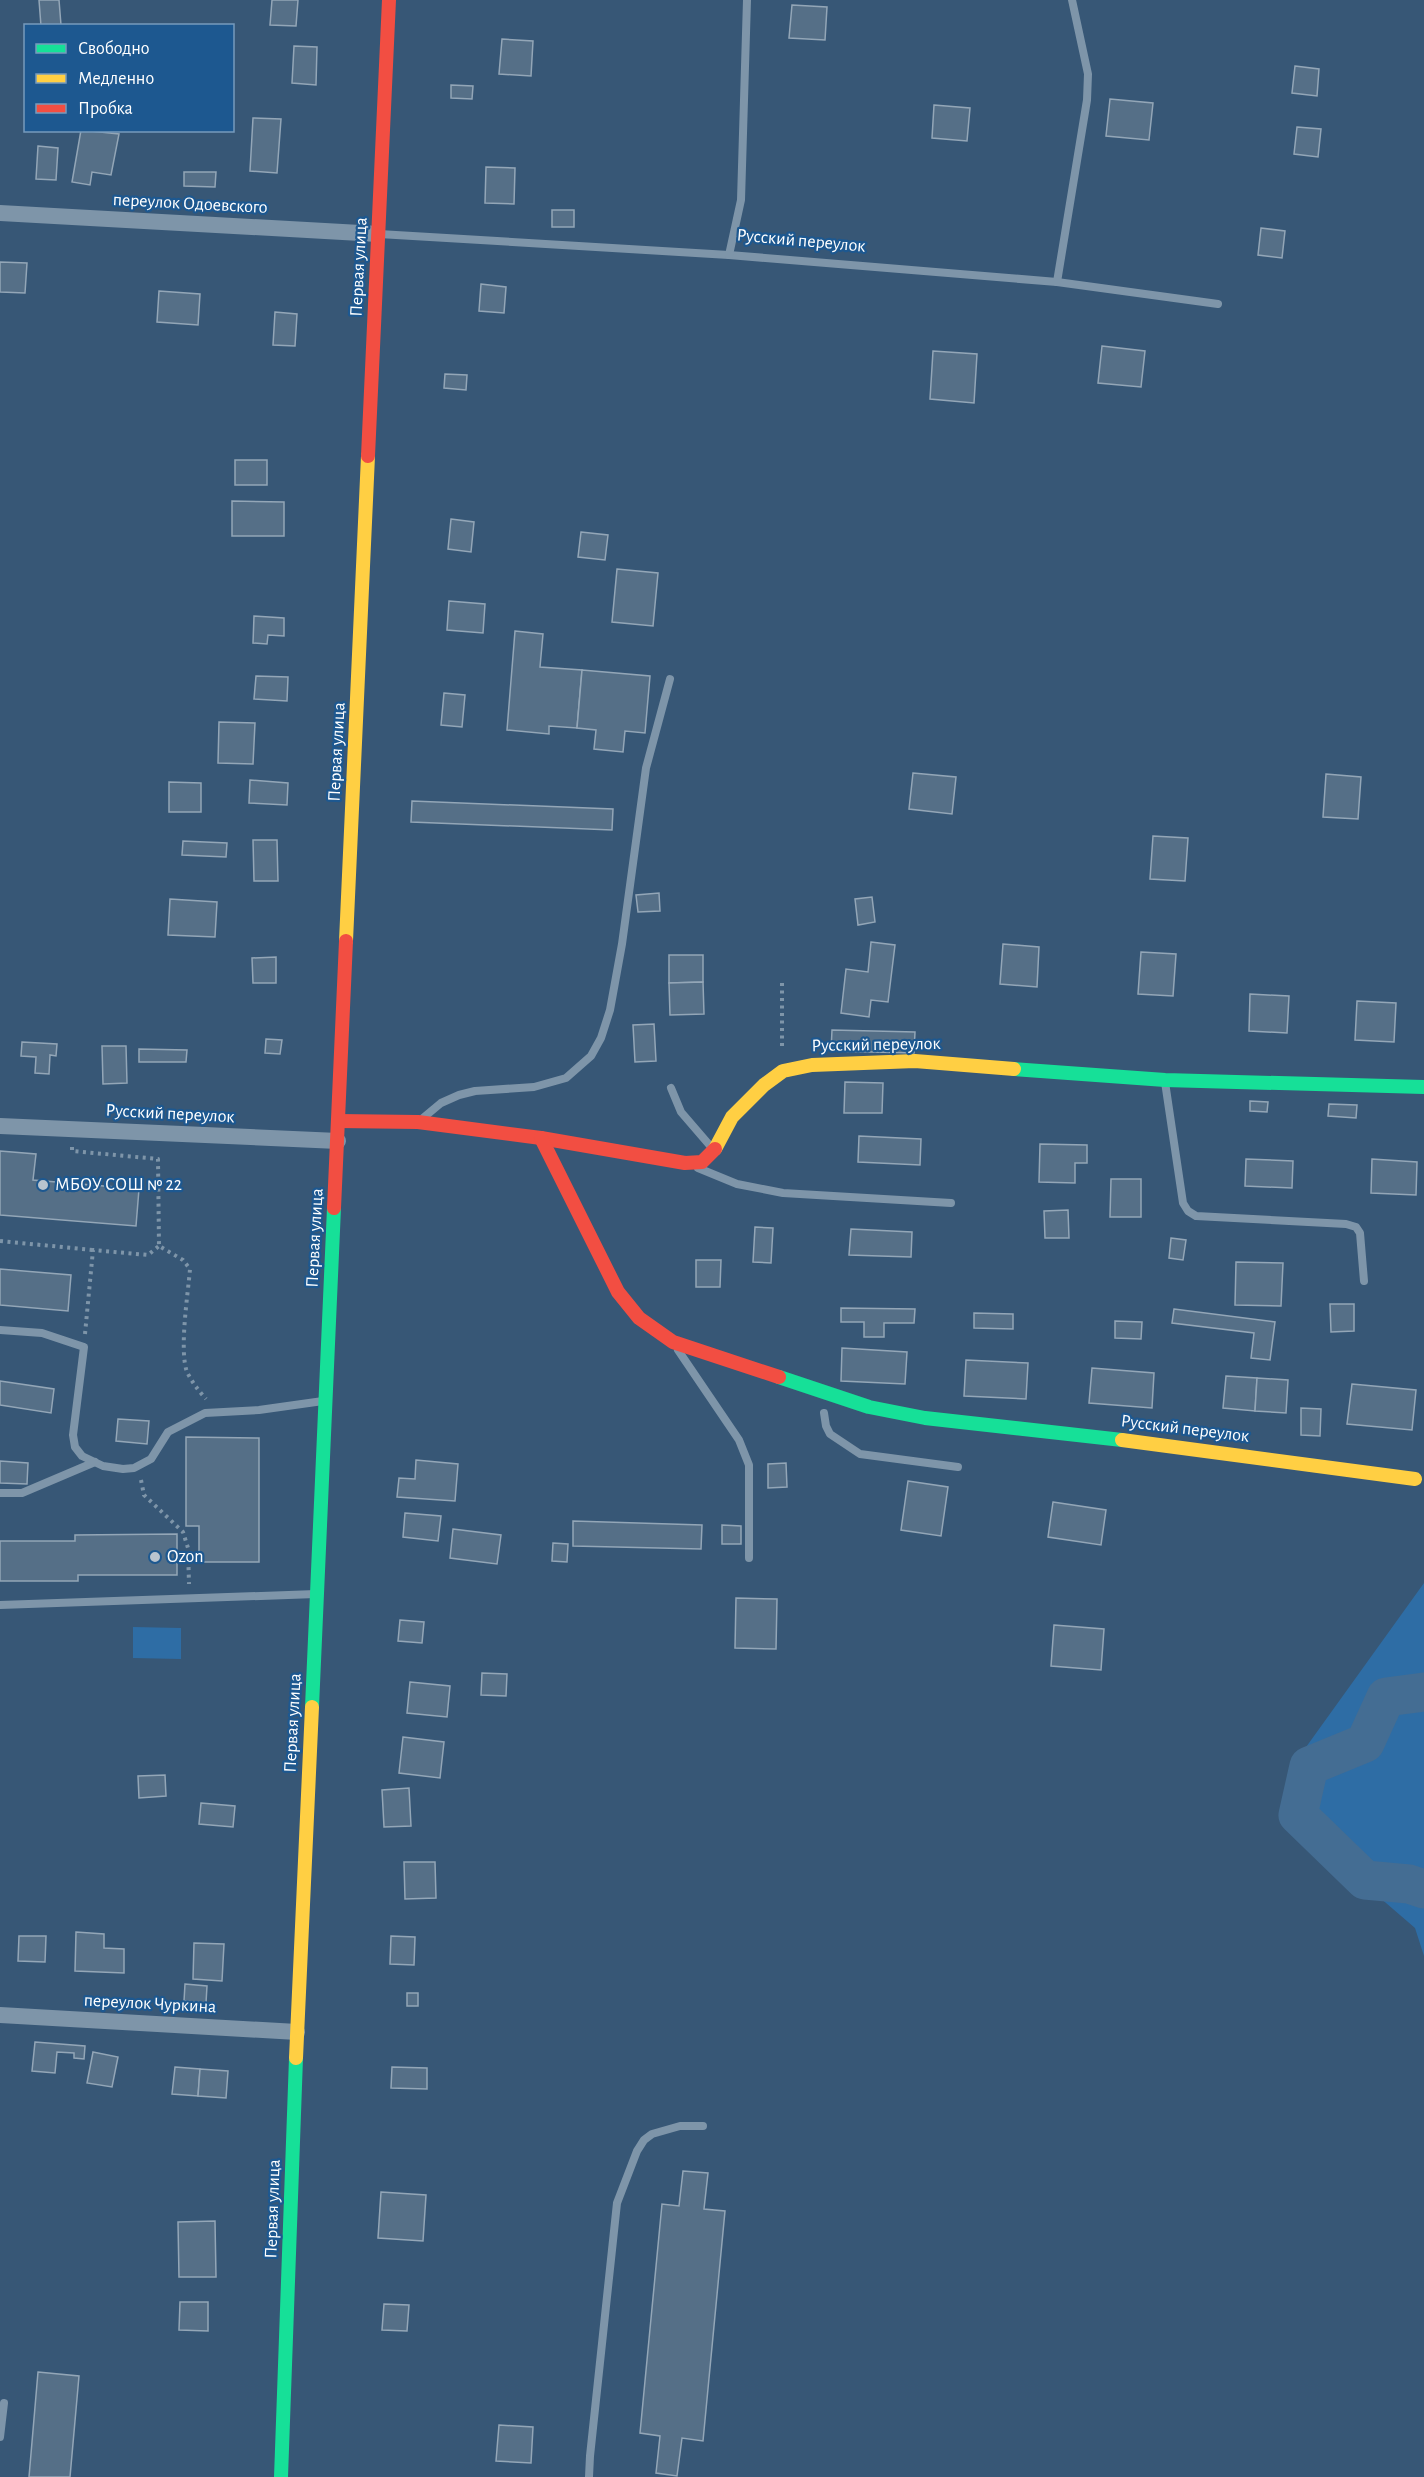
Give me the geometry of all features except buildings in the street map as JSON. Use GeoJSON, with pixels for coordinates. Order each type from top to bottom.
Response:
{"type":"FeatureCollection","features":[{"type":"Feature","properties":{"kind":"street","name":"Первая улица"},"geometry":{"type":"LineString","coordinates":[[281,2477],[297,2032],[389,0]]}},
{"type":"Feature","properties":{"kind":"street","name":"переулок Одоевского"},"geometry":{"type":"LineString","coordinates":[[0,213],[378,234]]}},
{"type":"Feature","properties":{"kind":"street","name":"Русский переулок"},"geometry":{"type":"LineString","coordinates":[[714,1150],[732,1117],[764,1085],[783,1071],[812,1065],[915,1061],[1165,1080],[1424,1087]]}},
{"type":"Feature","properties":{"kind":"street"},"geometry":{"type":"LineString","coordinates":[[338,1121],[418,1122],[541,1138],[685,1163],[702,1162],[714,1150]]}},
{"type":"Feature","properties":{"kind":"street","name":"Русский переулок"},"geometry":{"type":"LineString","coordinates":[[0,1126],[338,1141]]}},
{"type":"Feature","properties":{"kind":"street","name":"Русский переулок"},"geometry":{"type":"LineString","coordinates":[[541,1138],[618,1292],[639,1318],[673,1342],[859,1404],[925,1418],[1098,1437],[1415,1479]]}},
{"type":"Feature","properties":{"kind":"street","name":"переулок Чуркина"},"geometry":{"type":"LineString","coordinates":[[0,2015],[297,2032]]}},
{"type":"Feature","properties":{"kind":"lane"},"geometry":{"type":"LineString","coordinates":[[729,255],[741,200],[747,0]]}},
{"type":"Feature","properties":{"kind":"lane"},"geometry":{"type":"LineString","coordinates":[[1057,282],[1087,100],[1088,74],[1072,0]]}},
{"type":"Feature","properties":{"kind":"lane","name":"Русский переулок"},"geometry":{"type":"LineString","coordinates":[[378,234],[729,255],[1057,282],[1218,304]]}},
{"type":"Feature","properties":{"kind":"lane"},"geometry":{"type":"LineString","coordinates":[[418,1122],[441,1103],[459,1095],[475,1091],[534,1087],[566,1078],[591,1056],[601,1038],[610,1010],[622,944],[648,760],[670,679]]}},
{"type":"Feature","properties":{"kind":"lane"},"geometry":{"type":"LineString","coordinates":[[1165,1080],[1183,1203],[1188,1210],[1196,1216],[1346,1224],[1356,1227],[1360,1233],[1364,1281]]}},
{"type":"Feature","properties":{"kind":"lane"},"geometry":{"type":"LineString","coordinates":[[671,1088],[681,1112],[714,1150]]}},
{"type":"Feature","properties":{"kind":"lane"},"geometry":{"type":"LineString","coordinates":[[685,1163],[737,1184],[783,1193],[951,1203]]}},
{"type":"Feature","properties":{"kind":"lane"},"geometry":{"type":"LineString","coordinates":[[0,1330],[42,1333],[84,1347],[73,1436],[75,1448],[82,1456],[95,1462],[123,1469],[138,1466],[151,1459],[168,1432],[205,1413],[259,1410],[326,1400]]}},
{"type":"Feature","properties":{"kind":"lane"},"geometry":{"type":"LineString","coordinates":[[673,1342],[746,1454],[749,1465],[749,1558]]}},
{"type":"Feature","properties":{"kind":"lane"},"geometry":{"type":"LineString","coordinates":[[824,1413],[830,1434],[860,1454],[958,1467]]}},
{"type":"Feature","properties":{"kind":"lane"},"geometry":{"type":"LineString","coordinates":[[0,1493],[22,1493],[95,1462]]}},
{"type":"Feature","properties":{"kind":"lane"},"geometry":{"type":"LineString","coordinates":[[0,1605],[317,1594]]}},
{"type":"Feature","properties":{"kind":"lane"},"geometry":{"type":"LineString","coordinates":[[589,2477],[617,2203],[637,2151],[644,2140],[652,2134],[680,2126],[703,2126]]}},
{"type":"Feature","properties":{"kind":"lane"},"geometry":{"type":"LineString","coordinates":[[0,2437],[4,2403]]}},
{"type":"Feature","properties":{"kind":"path"},"geometry":{"type":"LineString","coordinates":[[782,983],[783,1071]]}},
{"type":"Feature","properties":{"kind":"path"},"geometry":{"type":"LineString","coordinates":[[73,1130],[72,1151],[158,1159],[159,1246]]}},
{"type":"Feature","properties":{"kind":"path"},"geometry":{"type":"LineString","coordinates":[[0,1240],[148,1255],[159,1246]]}},
{"type":"Feature","properties":{"kind":"path"},"geometry":{"type":"LineString","coordinates":[[159,1246],[183,1260],[190,1269],[184,1356],[187,1370],[195,1386],[216,1411]]}},
{"type":"Feature","properties":{"kind":"path"},"geometry":{"type":"LineString","coordinates":[[84,1347],[93,1250]]}},
{"type":"Feature","properties":{"kind":"path"},"geometry":{"type":"LineString","coordinates":[[138,1466],[144,1495],[183,1532],[188,1548],[189,1599]]}},
{"type":"Feature","properties":{"kind":"shaded area"},"geometry":{"type":"Polygon","coordinates":[[[1424,1583],[1424,1956],[1415,1928],[1291,1821],[1286,1791],[1291,1768],[1424,1583]]]}},
{"type":"Feature","properties":{"kind":"shaded area"},"geometry":{"type":"Polygon","coordinates":[[[133,1627],[181,1628],[181,1659],[133,1658],[133,1627]]]}},
{"type":"Feature","properties":{"kind":"waterway"},"geometry":{"type":"LineString","coordinates":[[1424,1692],[1386,1697],[1365,1743],[1309,1766],[1298,1815],[1365,1880],[1409,1884],[1424,1889]]}},
{"type":"Feature","properties":{"kind":"traffic: fast"},"geometry":{"type":"LineString","coordinates":[[1014,1069],[1165,1080],[1424,1087]]}},
{"type":"Feature","properties":{"kind":"traffic: fast"},"geometry":{"type":"LineString","coordinates":[[312,1707],[334,1208]]}},
{"type":"Feature","properties":{"kind":"traffic: fast"},"geometry":{"type":"LineString","coordinates":[[779,1377],[869,1407],[925,1418],[1122,1440]]}},
{"type":"Feature","properties":{"kind":"traffic: fast"},"geometry":{"type":"LineString","coordinates":[[281,2477],[296,2058]]}},
{"type":"Feature","properties":{"kind":"traffic: slow"},"geometry":{"type":"LineString","coordinates":[[346,941],[368,456]]}},
{"type":"Feature","properties":{"kind":"traffic: slow"},"geometry":{"type":"LineString","coordinates":[[715,1149],[732,1117],[764,1085],[783,1071],[812,1065],[915,1061],[1014,1069]]}},
{"type":"Feature","properties":{"kind":"traffic: slow"},"geometry":{"type":"LineString","coordinates":[[1122,1440],[1415,1479]]}},
{"type":"Feature","properties":{"kind":"traffic: slow"},"geometry":{"type":"LineString","coordinates":[[296,2058],[312,1707]]}},
{"type":"Feature","properties":{"kind":"traffic: jam"},"geometry":{"type":"LineString","coordinates":[[368,456],[389,0]]}},
{"type":"Feature","properties":{"kind":"traffic: jam"},"geometry":{"type":"LineString","coordinates":[[334,1208],[346,941]]}},
{"type":"Feature","properties":{"kind":"traffic: jam"},"geometry":{"type":"LineString","coordinates":[[338,1121],[418,1122],[541,1138],[685,1163],[702,1162],[715,1149]]}},
{"type":"Feature","properties":{"kind":"traffic: jam"},"geometry":{"type":"LineString","coordinates":[[541,1138],[618,1292],[639,1318],[673,1342],[779,1377]]}},
{"type":"Feature","properties":{"kind":"place","name":"МБОУ СОШ № 22"},"geometry":{"type":"Point","coordinates":[43,1185]}},
{"type":"Feature","properties":{"kind":"place","name":"Ozon"},"geometry":{"type":"Point","coordinates":[155,1557]}}]}
